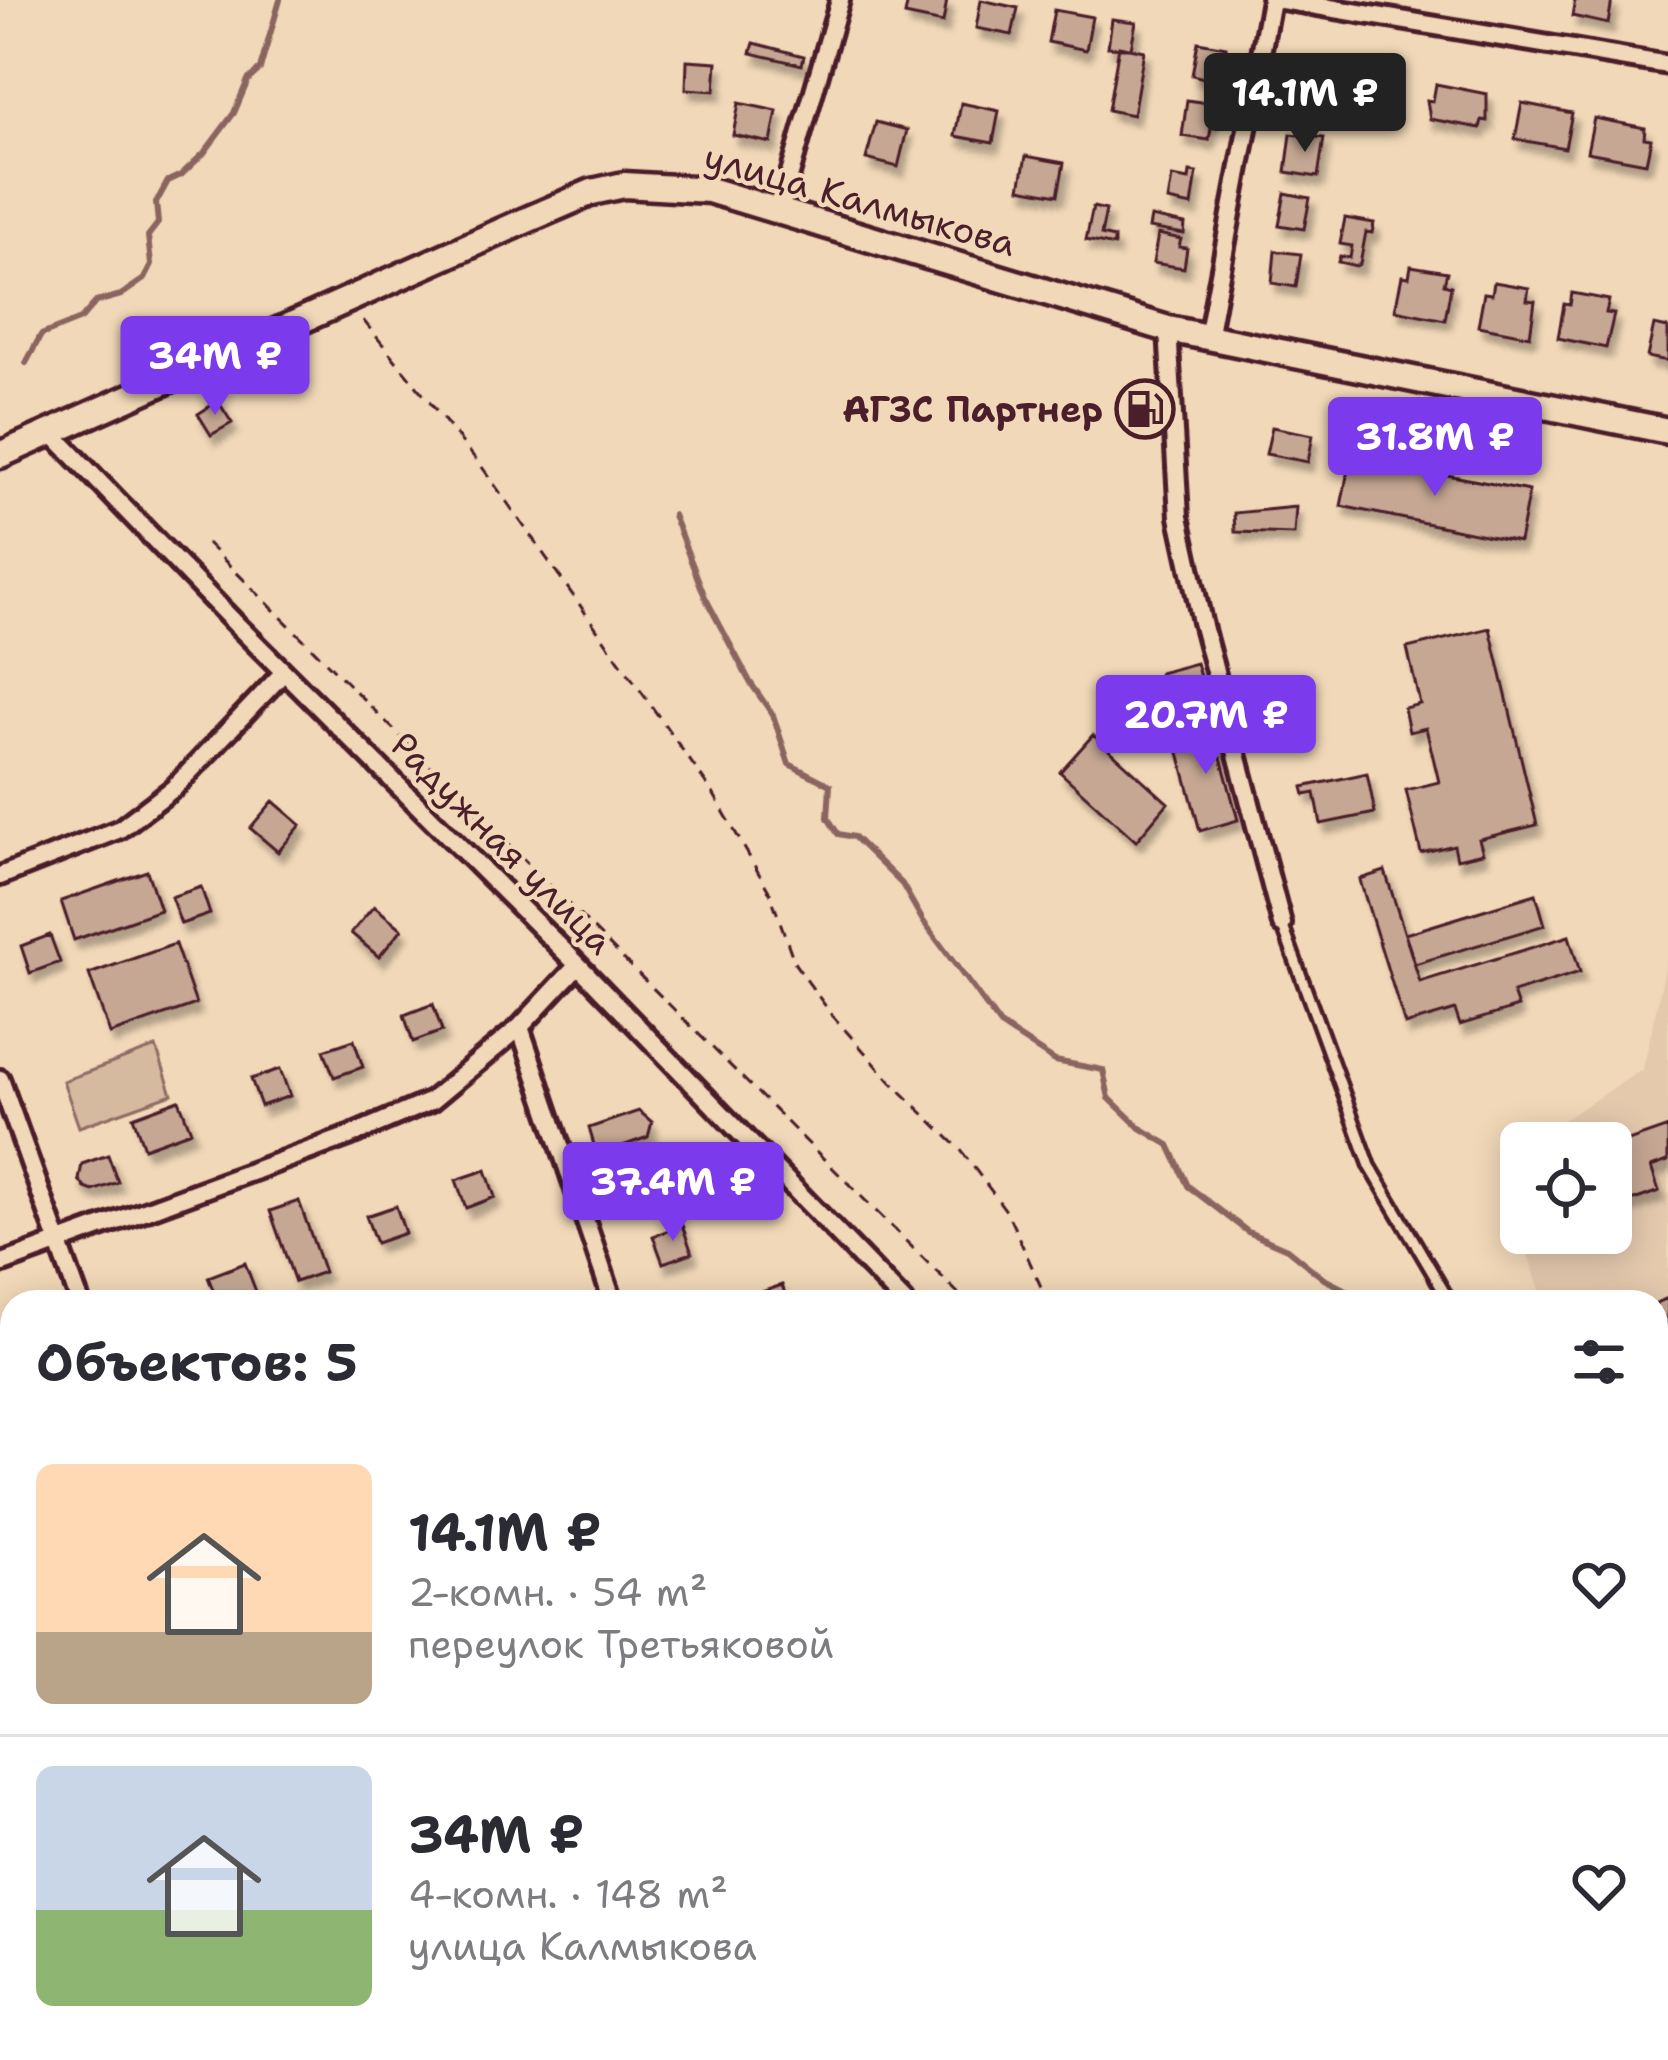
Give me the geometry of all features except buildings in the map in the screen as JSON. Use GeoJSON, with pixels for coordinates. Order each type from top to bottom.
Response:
{"type":"FeatureCollection","features":[{"type":"Feature","properties":{"kind":"main road","name":"улица Калмыкова"},"geometry":{"type":"LineString","coordinates":[[0,455],[592,193],[624,184],[709,190],[1168,329],[1668,431]]}},
{"type":"Feature","properties":{"kind":"street"},"geometry":{"type":"LineString","coordinates":[[780,209],[840,0]]}},
{"type":"Feature","properties":{"kind":"street"},"geometry":{"type":"LineString","coordinates":[[1208,338],[1271,0]]}},
{"type":"Feature","properties":{"kind":"street"},"geometry":{"type":"LineString","coordinates":[[1282,0],[1668,65]]}},
{"type":"Feature","properties":{"kind":"street"},"geometry":{"type":"LineString","coordinates":[[1168,329],[1179,518],[1282,924]]}},
{"type":"Feature","properties":{"kind":"street","name":"Радужная улица"},"geometry":{"type":"LineString","coordinates":[[52,433],[892,1290]]}},
{"type":"Feature","properties":{"kind":"street"},"geometry":{"type":"LineString","coordinates":[[0,877],[120,829],[175,788],[284,671]]}},
{"type":"Feature","properties":{"kind":"street"},"geometry":{"type":"LineString","coordinates":[[0,1264],[431,1101],[520,1027],[578,965]]}},
{"type":"Feature","properties":{"kind":"street"},"geometry":{"type":"LineString","coordinates":[[520,1027],[610,1290]]}},
{"type":"Feature","properties":{"kind":"street"},"geometry":{"type":"LineString","coordinates":[[0,1079],[76,1290]]}},
{"type":"Feature","properties":{"kind":"lane"},"geometry":{"type":"LineString","coordinates":[[1282,924],[1370,1166],[1443,1290]]}},
{"type":"Feature","properties":{"kind":"path"},"geometry":{"type":"LineString","coordinates":[[346,300],[482,467],[713,793],[770,893],[796,964],[832,1016],[960,1148],[1007,1212],[1043,1290]]}},
{"type":"Feature","properties":{"kind":"path"},"geometry":{"type":"LineString","coordinates":[[207,543],[955,1290]]}},
{"type":"Feature","properties":{"kind":"shaded area"},"geometry":{"type":"Polygon","coordinates":[[[1668,955],[1668,1290],[1540,1290],[1528,1254],[1632,1254],[1632,1122],[1560,1122],[1643,1069],[1668,955]]]}},
{"type":"Feature","properties":{"kind":"shaded area"},"geometry":{"type":"Polygon","coordinates":[[[156,1047],[172,1094],[79,1127],[63,1081],[156,1047]]]}},
{"type":"Feature","properties":{"kind":"waterway"},"geometry":{"type":"LineString","coordinates":[[26,363],[41,335],[81,319],[96,302],[121,295],[144,279],[151,265],[148,236],[158,223],[156,203],[168,181],[204,153],[234,113],[248,80],[260,69],[280,0]]}},
{"type":"Feature","properties":{"kind":"waterway"},"geometry":{"type":"LineString","coordinates":[[673,515],[705,597],[773,715],[789,764],[830,785],[828,818],[838,834],[854,837],[902,884],[923,921],[1000,1025],[1055,1061],[1103,1070],[1109,1098],[1139,1127],[1169,1145],[1188,1186],[1248,1232],[1287,1249],[1346,1290]]}},
{"type":"Feature","properties":{"kind":"place","name":"АГЗС Партнер"},"geometry":{"type":"Point","coordinates":[1145,409]}}]}
